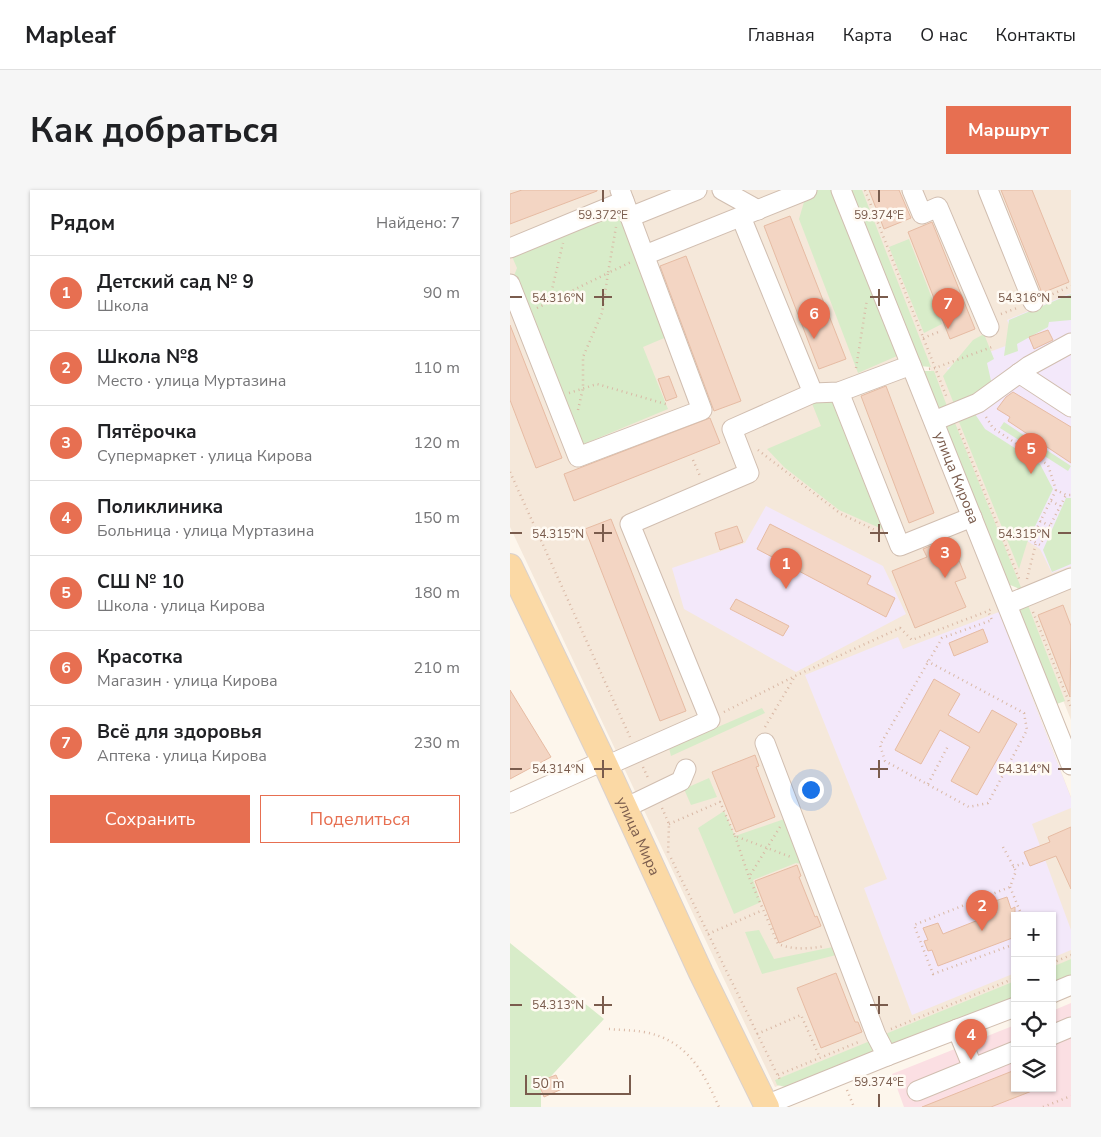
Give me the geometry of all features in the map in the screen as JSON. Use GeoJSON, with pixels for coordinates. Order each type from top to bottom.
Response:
{"type":"FeatureCollection","features":[{"type":"Feature","properties":{"kind":"main road","name":"улица Мира"},"geometry":{"type":"LineString","coordinates":[[510,566],[605,764],[701,973],[766,1106]]}},
{"type":"Feature","properties":{"kind":"street"},"geometry":{"type":"LineString","coordinates":[[510,248],[623,203],[698,190]]}},
{"type":"Feature","properties":{"kind":"street"},"geometry":{"type":"LineString","coordinates":[[722,190],[749,213]]}},
{"type":"Feature","properties":{"kind":"street"},"geometry":{"type":"LineString","coordinates":[[750,190],[749,213],[813,393]]}},
{"type":"Feature","properties":{"kind":"street"},"geometry":{"type":"LineString","coordinates":[[645,255],[807,190]]}},
{"type":"Feature","properties":{"kind":"street","name":"улица Кирова"},"geometry":{"type":"LineString","coordinates":[[841,190],[1071,765]]}},
{"type":"Feature","properties":{"kind":"street"},"geometry":{"type":"LineString","coordinates":[[912,190],[922,214],[938,207],[989,327]]}},
{"type":"Feature","properties":{"kind":"street"},"geometry":{"type":"LineString","coordinates":[[988,190],[1033,302]]}},
{"type":"Feature","properties":{"kind":"street"},"geometry":{"type":"LineString","coordinates":[[510,284],[578,457],[702,410],[645,255],[623,203]]}},
{"type":"Feature","properties":{"kind":"street"},"geometry":{"type":"LineString","coordinates":[[934,420],[978,403],[1019,373],[1071,343]]}},
{"type":"Feature","properties":{"kind":"street"},"geometry":{"type":"LineString","coordinates":[[510,803],[551,790],[605,764],[710,720],[630,524],[749,473],[732,429],[813,393],[846,389],[912,367]]}},
{"type":"Feature","properties":{"kind":"street"},"geometry":{"type":"LineString","coordinates":[[1019,373],[1071,407]]}},
{"type":"Feature","properties":{"kind":"street"},"geometry":{"type":"LineString","coordinates":[[846,389],[900,546],[972,518]]}},
{"type":"Feature","properties":{"kind":"street"},"geometry":{"type":"LineString","coordinates":[[1007,601],[1025,594],[1069,584]]}},
{"type":"Feature","properties":{"kind":"street"},"geometry":{"type":"LineString","coordinates":[[763,738],[876,1035],[887,1056]]}},
{"type":"Feature","properties":{"kind":"street"},"geometry":{"type":"LineString","coordinates":[[625,808],[681,781],[686,768]]}},
{"type":"Feature","properties":{"kind":"street"},"geometry":{"type":"LineString","coordinates":[[1056,991],[1071,985]]}},
{"type":"Feature","properties":{"kind":"street"},"geometry":{"type":"LineString","coordinates":[[766,1106],[870,1068],[887,1056],[1011,1009]]}},
{"type":"Feature","properties":{"kind":"street"},"geometry":{"type":"LineString","coordinates":[[1056,1033],[1071,1027]]}},
{"type":"Feature","properties":{"kind":"street"},"geometry":{"type":"LineString","coordinates":[[957,1029],[973,1068]]}},
{"type":"Feature","properties":{"kind":"street"},"geometry":{"type":"LineString","coordinates":[[917,1091],[1011,1053]]}},
{"type":"Feature","properties":{"kind":"path"},"geometry":{"type":"LineString","coordinates":[[865,190],[952,413],[1071,707]]}},
{"type":"Feature","properties":{"kind":"path"},"geometry":{"type":"LineString","coordinates":[[577,414],[583,388],[583,357],[602,313],[608,273],[623,203]]}},
{"type":"Feature","properties":{"kind":"path"},"geometry":{"type":"LineString","coordinates":[[549,302],[567,224]]}},
{"type":"Feature","properties":{"kind":"path"},"geometry":{"type":"LineString","coordinates":[[846,389],[870,279],[881,264],[887,246]]}},
{"type":"Feature","properties":{"kind":"path"},"geometry":{"type":"LineString","coordinates":[[540,307],[645,255]]}},
{"type":"Feature","properties":{"kind":"path"},"geometry":{"type":"LineString","coordinates":[[923,338],[941,331]]}},
{"type":"Feature","properties":{"kind":"path"},"geometry":{"type":"LineString","coordinates":[[912,367],[935,368],[992,347]]}},
{"type":"Feature","properties":{"kind":"path"},"geometry":{"type":"LineString","coordinates":[[571,392],[597,384],[670,406]]}},
{"type":"Feature","properties":{"kind":"path"},"geometry":{"type":"LineString","coordinates":[[978,403],[992,428],[1048,465],[1056,490],[1031,540],[1040,545],[1066,495]]}},
{"type":"Feature","properties":{"kind":"path"},"geometry":{"type":"LineString","coordinates":[[755,447],[841,514],[898,540]]}},
{"type":"Feature","properties":{"kind":"path"},"geometry":{"type":"LineString","coordinates":[[1056,490],[1066,495],[1071,495]]}},
{"type":"Feature","properties":{"kind":"path"},"geometry":{"type":"LineString","coordinates":[[1051,501],[1060,506]]}},
{"type":"Feature","properties":{"kind":"path"},"geometry":{"type":"LineString","coordinates":[[1040,521],[1050,526]]}},
{"type":"Feature","properties":{"kind":"path"},"geometry":{"type":"LineString","coordinates":[[1025,594],[1036,543]]}},
{"type":"Feature","properties":{"kind":"path"},"geometry":{"type":"LineString","coordinates":[[710,720],[795,676],[900,628],[912,640],[988,611],[1007,601]]}},
{"type":"Feature","properties":{"kind":"path"},"geometry":{"type":"LineString","coordinates":[[928,661],[1024,713],[1027,730],[988,803],[969,807],[885,761],[880,745],[928,661],[942,638],[992,620],[988,611]]}},
{"type":"Feature","properties":{"kind":"path"},"geometry":{"type":"LineString","coordinates":[[763,738],[795,676]]}},
{"type":"Feature","properties":{"kind":"path"},"geometry":{"type":"LineString","coordinates":[[928,784],[948,746]]}},
{"type":"Feature","properties":{"kind":"path"},"geometry":{"type":"LineString","coordinates":[[669,824],[720,802],[735,836],[749,878],[778,944],[790,948],[816,948],[841,942]]}},
{"type":"Feature","properties":{"kind":"path"},"geometry":{"type":"LineString","coordinates":[[749,878],[790,810]]}},
{"type":"Feature","properties":{"kind":"path"},"geometry":{"type":"LineString","coordinates":[[735,836],[811,864]]}},
{"type":"Feature","properties":{"kind":"path"},"geometry":{"type":"LineString","coordinates":[[1003,847],[1016,871],[1010,887],[1020,912]]}},
{"type":"Feature","properties":{"kind":"path"},"geometry":{"type":"LineString","coordinates":[[1013,867],[1024,863]]}},
{"type":"Feature","properties":{"kind":"path"},"geometry":{"type":"LineString","coordinates":[[1010,887],[914,925],[933,974],[1011,945]]}},
{"type":"Feature","properties":{"kind":"path"},"geometry":{"type":"LineString","coordinates":[[708,934],[763,910]]}},
{"type":"Feature","properties":{"kind":"path"},"geometry":{"type":"LineString","coordinates":[[1056,961],[1071,955]]}},
{"type":"Feature","properties":{"kind":"path"},"geometry":{"type":"LineString","coordinates":[[777,1075],[1011,980]]}},
{"type":"Feature","properties":{"kind":"path"},"geometry":{"type":"LineString","coordinates":[[757,1034],[802,1015],[820,1058]]}},
{"type":"Feature","properties":{"kind":"path"},"geometry":{"type":"LineString","coordinates":[[609,1029],[644,1032],[669,1040],[694,1059],[707,1079],[719,1107]]}},
{"type":"Feature","properties":{"kind":"path"},"geometry":{"type":"LineString","coordinates":[[1043,1107],[1071,1096]]}},
{"type":"Feature","properties":{"kind":"shaded area"},"geometry":{"type":"Polygon","coordinates":[[[510,190],[835,190],[1071,797],[1071,968],[1056,974],[1056,912],[1011,912],[1011,992],[775,1087],[510,527],[510,190]]]}},
{"type":"Feature","properties":{"kind":"shaded area"},"geometry":{"type":"Polygon","coordinates":[[[858,190],[1071,190],[1071,720],[858,190]]]}},
{"type":"Feature","properties":{"kind":"shaded area"},"geometry":{"type":"Polygon","coordinates":[[[1071,293],[1071,566],[1052,573],[1040,549],[1027,541],[947,368],[1016,342],[1007,320],[1071,293]]]}},
{"type":"Feature","properties":{"kind":"shaded area"},"geometry":{"type":"Polygon","coordinates":[[[766,506],[883,566],[906,614],[796,672],[684,609],[672,568],[745,543],[766,506]]]}},
{"type":"Feature","properties":{"kind":"shaded area"},"geometry":{"type":"Polygon","coordinates":[[[999,612],[1071,798],[1071,808],[1032,824],[1071,930],[1071,950],[1056,956],[1056,912],[1011,912],[1011,975],[912,1015],[864,888],[887,879],[805,675],[898,637],[903,649],[999,612]]]}},
{"type":"Feature","properties":{"kind":"shaded area"},"geometry":{"type":"Polygon","coordinates":[[[1071,1003],[1071,1107],[904,1107],[892,1074],[1011,1027],[1011,1092],[1056,1092],[1056,1009],[1071,1003]]]}},
{"type":"Feature","properties":{"kind":"green space"},"geometry":{"type":"Polygon","coordinates":[[[818,190],[833,190],[839,199],[897,356],[858,373],[799,219],[806,195],[818,190]]]}},
{"type":"Feature","properties":{"kind":"green space"},"geometry":{"type":"Polygon","coordinates":[[[851,190],[862,190],[931,367],[919,366],[851,190]]]}},
{"type":"Feature","properties":{"kind":"green space"},"geometry":{"type":"Polygon","coordinates":[[[609,212],[625,213],[669,336],[643,347],[668,409],[579,446],[512,281],[517,268],[510,252],[609,212]]]}},
{"type":"Feature","properties":{"kind":"green space"},"geometry":{"type":"Polygon","coordinates":[[[909,239],[942,324],[924,333],[889,247],[909,239]]]}},
{"type":"Feature","properties":{"kind":"green space"},"geometry":{"type":"Polygon","coordinates":[[[1071,294],[1071,320],[1049,322],[1048,327],[1017,344],[1018,351],[1004,356],[1009,320],[1071,294]]]}},
{"type":"Feature","properties":{"kind":"green space"},"geometry":{"type":"Polygon","coordinates":[[[984,334],[994,359],[987,363],[992,385],[954,404],[943,376],[973,340],[984,334]]]}},
{"type":"Feature","properties":{"kind":"green space"},"geometry":{"type":"Polygon","coordinates":[[[922,371],[934,371],[948,409],[942,410],[936,407],[922,371]]]}},
{"type":"Feature","properties":{"kind":"green space"},"geometry":{"type":"Polygon","coordinates":[[[834,393],[887,528],[882,529],[839,510],[784,467],[767,449],[821,426],[811,401],[834,393]]]}},
{"type":"Feature","properties":{"kind":"green space"},"geometry":{"type":"Polygon","coordinates":[[[975,414],[985,429],[1040,464],[1053,489],[1027,543],[1019,569],[957,417],[975,414]]]}},
{"type":"Feature","properties":{"kind":"green space"},"geometry":{"type":"Polygon","coordinates":[[[953,418],[1022,590],[1008,584],[944,427],[953,418]]]}},
{"type":"Feature","properties":{"kind":"green space"},"geometry":{"type":"Polygon","coordinates":[[[1004,422],[1071,466],[1068,471],[1000,428],[1004,422]]]}},
{"type":"Feature","properties":{"kind":"green space"},"geometry":{"type":"Polygon","coordinates":[[[1066,498],[1071,498],[1071,564],[1052,572],[1043,550],[1066,498]]]}},
{"type":"Feature","properties":{"kind":"green space"},"geometry":{"type":"Polygon","coordinates":[[[1026,600],[1065,701],[1054,705],[1017,613],[1019,605],[1026,600]]]}},
{"type":"Feature","properties":{"kind":"green space"},"geometry":{"type":"Polygon","coordinates":[[[762,708],[765,713],[671,756],[669,748],[762,708]]]}},
{"type":"Feature","properties":{"kind":"green space"},"geometry":{"type":"Polygon","coordinates":[[[709,778],[717,797],[691,805],[684,789],[709,778]]]}},
{"type":"Feature","properties":{"kind":"green space"},"geometry":{"type":"Polygon","coordinates":[[[724,811],[735,836],[790,817],[808,865],[796,863],[753,880],[761,902],[734,914],[698,828],[724,811]]]}},
{"type":"Feature","properties":{"kind":"green space"},"geometry":{"type":"Polygon","coordinates":[[[759,930],[774,959],[838,946],[840,954],[762,974],[745,932],[759,930]]]}},
{"type":"Feature","properties":{"kind":"green space"},"geometry":{"type":"Polygon","coordinates":[[[510,943],[604,1019],[541,1087],[541,1107],[510,1107],[510,943]]]}},
{"type":"Feature","properties":{"kind":"green space"},"geometry":{"type":"Polygon","coordinates":[[[1071,959],[1071,976],[1056,982],[1056,965],[1071,959]]]}},
{"type":"Feature","properties":{"kind":"green space"},"geometry":{"type":"Polygon","coordinates":[[[1011,983],[1011,1000],[893,1047],[883,1035],[1011,983]]]}},
{"type":"Feature","properties":{"kind":"green space"},"geometry":{"type":"Polygon","coordinates":[[[870,1041],[875,1054],[790,1088],[777,1085],[775,1080],[870,1041]]]}},
{"type":"Feature","properties":{"kind":"building"},"geometry":{"type":"Polygon","coordinates":[[[522,190],[597,191],[510,224],[510,194],[522,190]]]}},
{"type":"Feature","properties":{"kind":"building"},"geometry":{"type":"Polygon","coordinates":[[[869,190],[899,190],[911,218],[884,229],[869,190]]]}},
{"type":"Feature","properties":{"kind":"building"},"geometry":{"type":"Polygon","coordinates":[[[1001,190],[1032,190],[1069,282],[1042,293],[1001,190]]]}},
{"type":"Feature","properties":{"kind":"building"},"geometry":{"type":"Polygon","coordinates":[[[790,216],[846,359],[819,369],[764,226],[790,216]]]}},
{"type":"Feature","properties":{"kind":"building"},"geometry":{"type":"Polygon","coordinates":[[[932,222],[975,329],[950,339],[908,232],[932,222]]]}},
{"type":"Feature","properties":{"kind":"building"},"geometry":{"type":"Polygon","coordinates":[[[686,256],[741,401],[714,411],[660,266],[686,256]]]}},
{"type":"Feature","properties":{"kind":"building"},"geometry":{"type":"Polygon","coordinates":[[[510,325],[562,458],[536,468],[510,400],[510,325]]]}},
{"type":"Feature","properties":{"kind":"building"},"geometry":{"type":"Polygon","coordinates":[[[1048,330],[1053,340],[1034,349],[1029,337],[1048,330]]]}},
{"type":"Feature","properties":{"kind":"building"},"geometry":{"type":"Polygon","coordinates":[[[669,376],[677,397],[666,401],[658,379],[669,376]]]}},
{"type":"Feature","properties":{"kind":"building"},"geometry":{"type":"Polygon","coordinates":[[[886,386],[934,513],[909,523],[861,396],[886,386]]]}},
{"type":"Feature","properties":{"kind":"building"},"geometry":{"type":"Polygon","coordinates":[[[1013,392],[1071,427],[1071,463],[1008,421],[1010,417],[997,409],[1006,397],[1013,392]]]}},
{"type":"Feature","properties":{"kind":"building"},"geometry":{"type":"Polygon","coordinates":[[[710,418],[720,443],[574,501],[564,474],[710,418]]]}},
{"type":"Feature","properties":{"kind":"building"},"geometry":{"type":"Polygon","coordinates":[[[611,519],[686,711],[660,721],[585,529],[611,519]]]}},
{"type":"Feature","properties":{"kind":"building"},"geometry":{"type":"Polygon","coordinates":[[[770,524],[871,576],[867,584],[895,598],[886,617],[757,549],[770,524]]]}},
{"type":"Feature","properties":{"kind":"building"},"geometry":{"type":"Polygon","coordinates":[[[737,526],[743,542],[720,550],[715,533],[737,526]]]}},
{"type":"Feature","properties":{"kind":"building"},"geometry":{"type":"Polygon","coordinates":[[[950,538],[966,578],[955,582],[966,607],[915,628],[892,571],[927,557],[923,549],[950,538]]]}},
{"type":"Feature","properties":{"kind":"building"},"geometry":{"type":"Polygon","coordinates":[[[736,599],[789,626],[783,636],[730,609],[736,599]]]}},
{"type":"Feature","properties":{"kind":"building"},"geometry":{"type":"Polygon","coordinates":[[[1063,605],[1071,626],[1070,697],[1038,615],[1063,605]]]}},
{"type":"Feature","properties":{"kind":"building"},"geometry":{"type":"Polygon","coordinates":[[[983,629],[988,642],[954,656],[949,643],[983,629]]]}},
{"type":"Feature","properties":{"kind":"building"},"geometry":{"type":"Polygon","coordinates":[[[934,679],[960,694],[948,715],[979,733],[992,710],[1017,724],[977,795],[951,781],[970,747],[940,730],[921,764],[895,750],[934,679]]]}},
{"type":"Feature","properties":{"kind":"building"},"geometry":{"type":"Polygon","coordinates":[[[510,690],[551,757],[510,779],[510,690]]]}},
{"type":"Feature","properties":{"kind":"building"},"geometry":{"type":"Polygon","coordinates":[[[755,755],[759,766],[756,767],[775,817],[736,832],[712,772],[755,755]]]}},
{"type":"Feature","properties":{"kind":"building"},"geometry":{"type":"Polygon","coordinates":[[[1071,827],[1071,889],[1056,856],[1030,866],[1024,852],[1050,842],[1048,837],[1071,827]]]}},
{"type":"Feature","properties":{"kind":"building"},"geometry":{"type":"Polygon","coordinates":[[[797,865],[801,876],[799,877],[815,917],[817,916],[821,926],[779,943],[755,881],[797,865]]]}},
{"type":"Feature","properties":{"kind":"building"},"geometry":{"type":"Polygon","coordinates":[[[1007,897],[1011,909],[1015,907],[1015,912],[1011,912],[1011,939],[938,966],[932,950],[928,951],[924,941],[928,940],[923,928],[938,923],[943,934],[996,913],[992,902],[1007,897]]]}},
{"type":"Feature","properties":{"kind":"building"},"geometry":{"type":"Polygon","coordinates":[[[836,973],[855,1022],[858,1022],[862,1032],[821,1048],[797,988],[836,973]]]}},
{"type":"Feature","properties":{"kind":"building"},"geometry":{"type":"Polygon","coordinates":[[[1011,1072],[1011,1092],[1029,1092],[991,1107],[922,1107],[1011,1072]]]}},
{"type":"Feature","properties":{"kind":"building"},"geometry":{"type":"Polygon","coordinates":[[[556,1075],[562,1089],[544,1097],[538,1082],[556,1075]]]}},
{"type":"Feature","properties":{"kind":"place","name":"Всё для здоровья"},"geometry":{"type":"Point","coordinates":[948,329]}},
{"type":"Feature","properties":{"kind":"place","name":"Красотка"},"geometry":{"type":"Point","coordinates":[814,339]}},
{"type":"Feature","properties":{"kind":"place","name":"СШ № 10"},"geometry":{"type":"Point","coordinates":[1031,474]}},
{"type":"Feature","properties":{"kind":"place","name":"Пятёрочка"},"geometry":{"type":"Point","coordinates":[945,578]}},
{"type":"Feature","properties":{"kind":"place","name":"Детский сад № 9"},"geometry":{"type":"Point","coordinates":[786,589]}},
{"type":"Feature","properties":{"kind":"place","name":"Школа №8"},"geometry":{"type":"Point","coordinates":[982,931]}},
{"type":"Feature","properties":{"kind":"place","name":"Поликлиника"},"geometry":{"type":"Point","coordinates":[971,1060]}}]}
